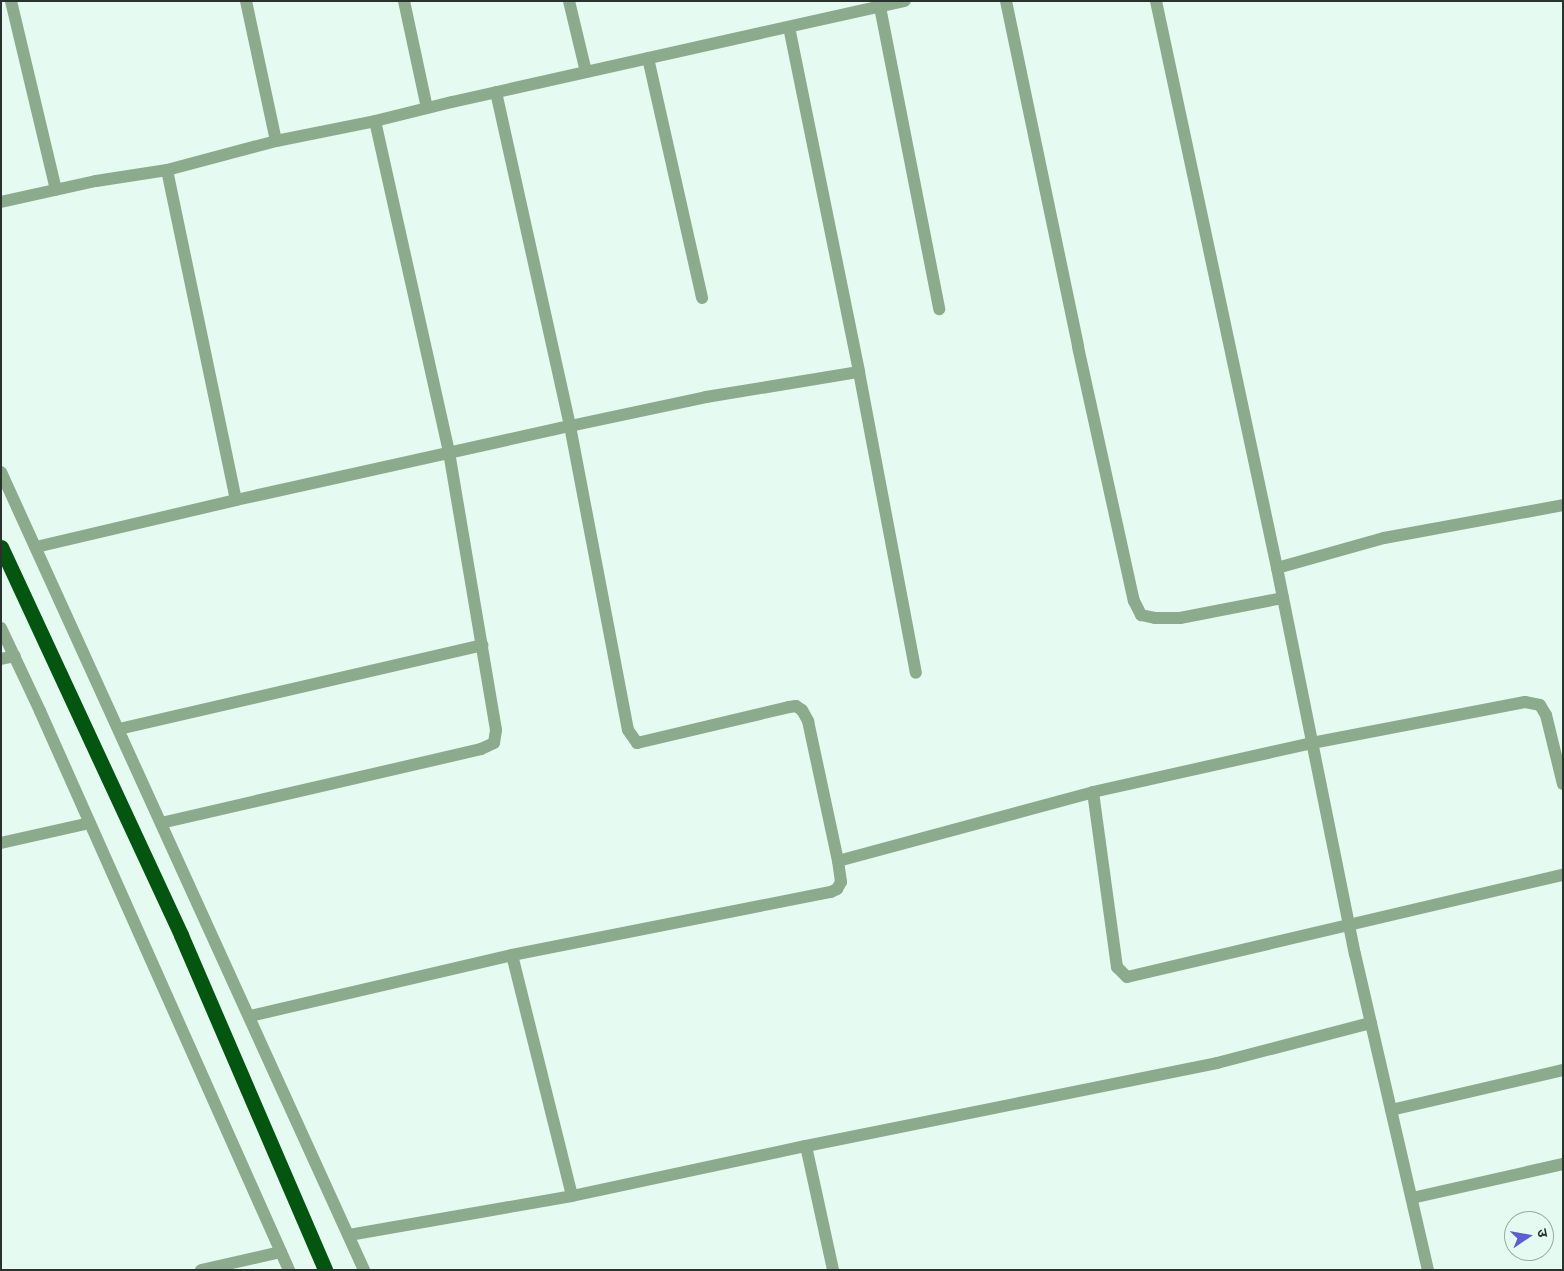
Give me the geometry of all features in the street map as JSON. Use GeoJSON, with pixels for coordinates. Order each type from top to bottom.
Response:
{"type":"FeatureCollection","features":[{"type":"Feature","properties":{"kind":"highway"},"geometry":{"type":"LineString","coordinates":[[1,547],[181,935],[325,1270]]}},
{"type":"Feature","properties":{"kind":"street"},"geometry":{"type":"LineString","coordinates":[[11,1],[56,190]]}},
{"type":"Feature","properties":{"kind":"street"},"geometry":{"type":"LineString","coordinates":[[246,1],[276,141]]}},
{"type":"Feature","properties":{"kind":"street"},"geometry":{"type":"LineString","coordinates":[[404,1],[427,108]]}},
{"type":"Feature","properties":{"kind":"street"},"geometry":{"type":"LineString","coordinates":[[569,1],[586,72]]}},
{"type":"Feature","properties":{"kind":"street"},"geometry":{"type":"LineString","coordinates":[[1,202],[167,170],[276,141],[375,121],[496,92],[905,1]]}},
{"type":"Feature","properties":{"kind":"street"},"geometry":{"type":"LineString","coordinates":[[1006,1],[1078,347],[1134,601],[1141,615],[1155,618],[1180,618],[1283,598]]}},
{"type":"Feature","properties":{"kind":"street"},"geometry":{"type":"LineString","coordinates":[[1156,1],[1277,568],[1349,926],[1428,1270]]}},
{"type":"Feature","properties":{"kind":"street"},"geometry":{"type":"LineString","coordinates":[[880,7],[939,308]]}},
{"type":"Feature","properties":{"kind":"street"},"geometry":{"type":"LineString","coordinates":[[789,27],[859,372],[916,673]]}},
{"type":"Feature","properties":{"kind":"street"},"geometry":{"type":"LineString","coordinates":[[648,58],[702,298]]}},
{"type":"Feature","properties":{"kind":"street"},"geometry":{"type":"LineString","coordinates":[[250,1016],[512,955],[831,892],[837,889],[841,882],[808,721],[802,710],[796,706],[789,706],[637,743],[628,730],[570,426],[496,92]]}},
{"type":"Feature","properties":{"kind":"street"},"geometry":{"type":"LineString","coordinates":[[161,823],[481,750],[494,743],[496,730],[448,452],[375,121]]}},
{"type":"Feature","properties":{"kind":"street"},"geometry":{"type":"LineString","coordinates":[[167,170],[236,500]]}},
{"type":"Feature","properties":{"kind":"street"},"geometry":{"type":"LineString","coordinates":[[36,547],[448,452],[706,397],[859,372]]}},
{"type":"Feature","properties":{"kind":"street"},"geometry":{"type":"LineString","coordinates":[[1,472],[364,1270]]}},
{"type":"Feature","properties":{"kind":"street"},"geometry":{"type":"LineString","coordinates":[[1277,568],[1384,538],[1563,505]]}},
{"type":"Feature","properties":{"kind":"street"},"geometry":{"type":"LineString","coordinates":[[1,628],[289,1270]]}},
{"type":"Feature","properties":{"kind":"street"},"geometry":{"type":"LineString","coordinates":[[119,729],[482,645]]}},
{"type":"Feature","properties":{"kind":"street"},"geometry":{"type":"LineString","coordinates":[[1,659],[14,656]]}},
{"type":"Feature","properties":{"kind":"street"},"geometry":{"type":"LineString","coordinates":[[838,861],[1093,792],[1312,743],[1474,711],[1532,702],[1540,705],[1546,715],[1563,784]]}},
{"type":"Feature","properties":{"kind":"street"},"geometry":{"type":"LineString","coordinates":[[1093,792],[1117,967],[1127,977],[1563,875]]}},
{"type":"Feature","properties":{"kind":"street"},"geometry":{"type":"LineString","coordinates":[[1,843],[90,823]]}},
{"type":"Feature","properties":{"kind":"street"},"geometry":{"type":"LineString","coordinates":[[512,955],[572,1196]]}},
{"type":"Feature","properties":{"kind":"street"},"geometry":{"type":"LineString","coordinates":[[349,1235],[572,1196],[806,1146],[1217,1063],[1371,1023]]}},
{"type":"Feature","properties":{"kind":"street"},"geometry":{"type":"LineString","coordinates":[[1392,1110],[1563,1070]]}},
{"type":"Feature","properties":{"kind":"street"},"geometry":{"type":"LineString","coordinates":[[806,1146],[833,1270]]}},
{"type":"Feature","properties":{"kind":"street"},"geometry":{"type":"LineString","coordinates":[[1412,1198],[1563,1164]]}},
{"type":"Feature","properties":{"kind":"street"},"geometry":{"type":"LineString","coordinates":[[201,1270],[281,1252]]}}]}
